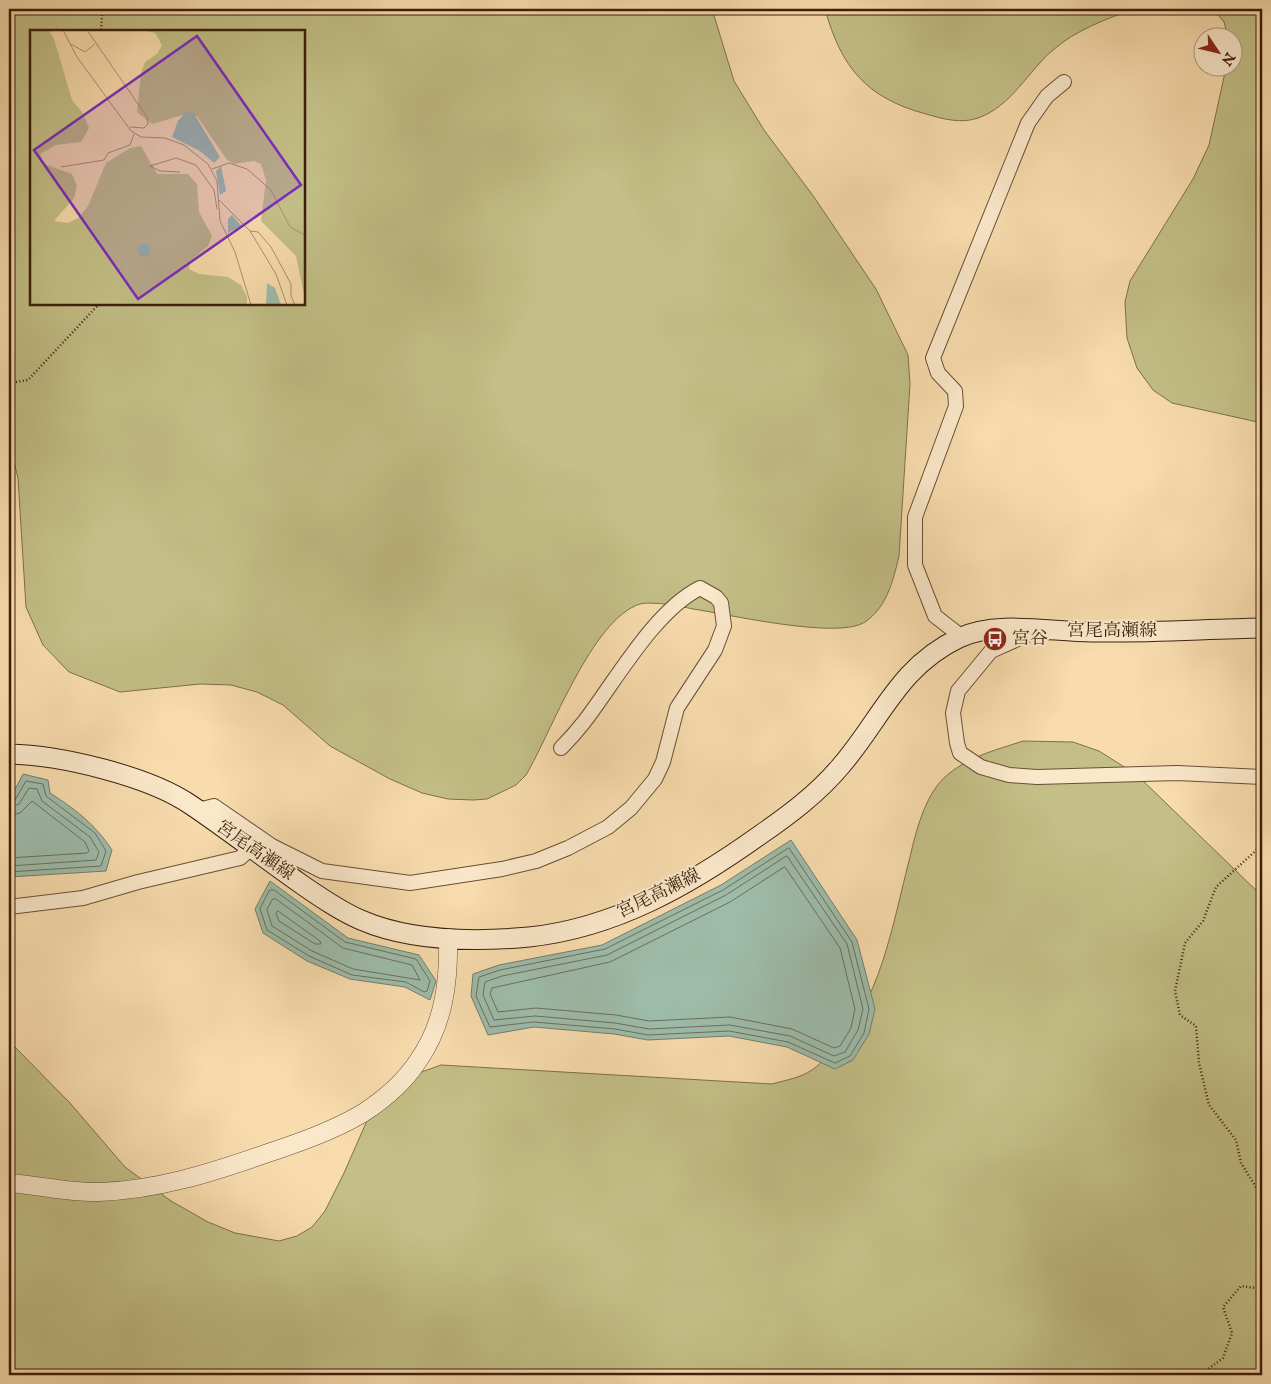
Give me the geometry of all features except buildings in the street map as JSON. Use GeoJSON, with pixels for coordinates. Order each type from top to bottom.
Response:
{"type":"FeatureCollection","features":[{"type":"Feature","properties":{"kind":"main road","name":"宮尾高瀬線"},"geometry":{"type":"LineString","coordinates":[[9,754],[54,758],[105,770],[158,789],[188,803],[250,849],[330,904],[360,920],[390,930],[448,938],[494,939],[562,932],[634,909],[696,878],[753,840],[816,793],[841,766],[895,689],[917,666],[943,647],[962,637],[988,629],[1093,632],[1262,628]]}},
{"type":"Feature","properties":{"kind":"street"},"geometry":{"type":"LineString","coordinates":[[962,637],[935,616],[915,565],[915,517],[956,406],[955,391],[938,373],[933,358],[988,227],[1024,132],[1047,96],[1064,82]]}},
{"type":"Feature","properties":{"kind":"street"},"geometry":{"type":"LineString","coordinates":[[198,810],[214,806],[272,846],[322,871],[410,883],[536,861],[568,848],[608,826],[631,808],[655,779],[663,762],[677,708],[721,638],[724,626],[723,613],[716,596],[700,588],[689,594],[647,634],[583,723],[561,748]]}},
{"type":"Feature","properties":{"kind":"street"},"geometry":{"type":"LineString","coordinates":[[1039,630],[990,651],[958,691],[953,713],[960,753],[981,767],[1009,775],[1037,777],[1177,773],[1262,777]]}},
{"type":"Feature","properties":{"kind":"street"},"geometry":{"type":"LineString","coordinates":[[9,907],[84,898],[138,882],[240,858],[250,849]]}},
{"type":"Feature","properties":{"kind":"street"},"geometry":{"type":"LineString","coordinates":[[9,1182],[98,1192],[147,1188],[202,1176],[308,1140],[363,1113],[392,1090],[418,1062],[427,1046],[442,1011],[448,975],[448,938]]}},
{"type":"Feature","properties":{"kind":"path"},"geometry":{"type":"LineString","coordinates":[[98,9],[102,15],[101,30]]}},
{"type":"Feature","properties":{"kind":"path"},"geometry":{"type":"LineString","coordinates":[[9,383],[28,380],[43,361],[63,344],[98,305]]}},
{"type":"Feature","properties":{"kind":"path"},"geometry":{"type":"LineString","coordinates":[[1262,845],[1216,886],[1202,921],[1185,943],[1175,991],[1180,1015],[1196,1026],[1199,1063],[1209,1105],[1236,1140],[1240,1163],[1262,1197]]}},
{"type":"Feature","properties":{"kind":"path"},"geometry":{"type":"LineString","coordinates":[[1200,1375],[1223,1358],[1232,1333],[1223,1307],[1241,1286],[1262,1289]]}},
{"type":"Feature","properties":{"kind":"shaded area"},"geometry":{"type":"Polygon","coordinates":[[[9,9],[712,9],[734,81],[764,130],[814,197],[876,289],[908,355],[910,384],[899,556],[888,593],[873,616],[865,622],[851,627],[808,627],[755,620],[666,604],[640,604],[622,614],[605,631],[589,654],[574,679],[526,775],[516,785],[487,799],[448,799],[422,793],[390,779],[330,746],[283,705],[257,692],[231,685],[200,684],[120,692],[69,672],[43,645],[26,607],[18,478],[9,441],[9,9]]]}},
{"type":"Feature","properties":{"kind":"shaded area"},"geometry":{"type":"Polygon","coordinates":[[[825,9],[1134,9],[1102,21],[1071,37],[1044,58],[1001,105],[978,118],[959,121],[939,118],[905,107],[887,99],[872,89],[859,77],[839,48],[825,9]]]}},
{"type":"Feature","properties":{"kind":"shaded area"},"geometry":{"type":"Polygon","coordinates":[[[1213,9],[1262,9],[1262,423],[1172,403],[1153,390],[1137,368],[1127,338],[1125,302],[1130,281],[1193,179],[1209,145],[1224,78],[1244,78],[1244,28],[1226,28],[1224,22],[1213,9]]]}},
{"type":"Feature","properties":{"kind":"shaded area"},"geometry":{"type":"Polygon","coordinates":[[[1023,741],[1073,742],[1099,751],[1137,775],[1262,896],[1262,1375],[9,1375],[9,1041],[70,1103],[125,1167],[171,1201],[208,1222],[235,1233],[279,1241],[297,1236],[312,1227],[325,1211],[373,1107],[405,1078],[441,1065],[772,1084],[798,1077],[812,1070],[829,1055],[847,1034],[873,988],[890,936],[918,825],[926,804],[937,785],[953,771],[972,759],[1023,741]]]}},
{"type":"Feature","properties":{"kind":"water"},"geometry":{"type":"Polygon","coordinates":[[[23,774],[48,780],[50,793],[76,811],[99,832],[112,850],[106,871],[9,877],[9,801],[23,774]]]}},
{"type":"Feature","properties":{"kind":"water"},"geometry":{"type":"Polygon","coordinates":[[[791,840],[857,940],[875,1009],[869,1034],[853,1060],[835,1069],[787,1047],[729,1036],[648,1040],[614,1034],[534,1027],[488,1035],[471,996],[473,974],[499,965],[602,945],[721,885],[791,840]]]}},
{"type":"Feature","properties":{"kind":"water"},"geometry":{"type":"Polygon","coordinates":[[[270,881],[348,938],[419,955],[436,981],[430,1000],[405,987],[350,979],[307,961],[263,933],[255,909],[270,881]]]}},
{"type":"Feature","properties":{"kind":"place","name":"宮谷"},"geometry":{"type":"Point","coordinates":[995,639]}}]}
